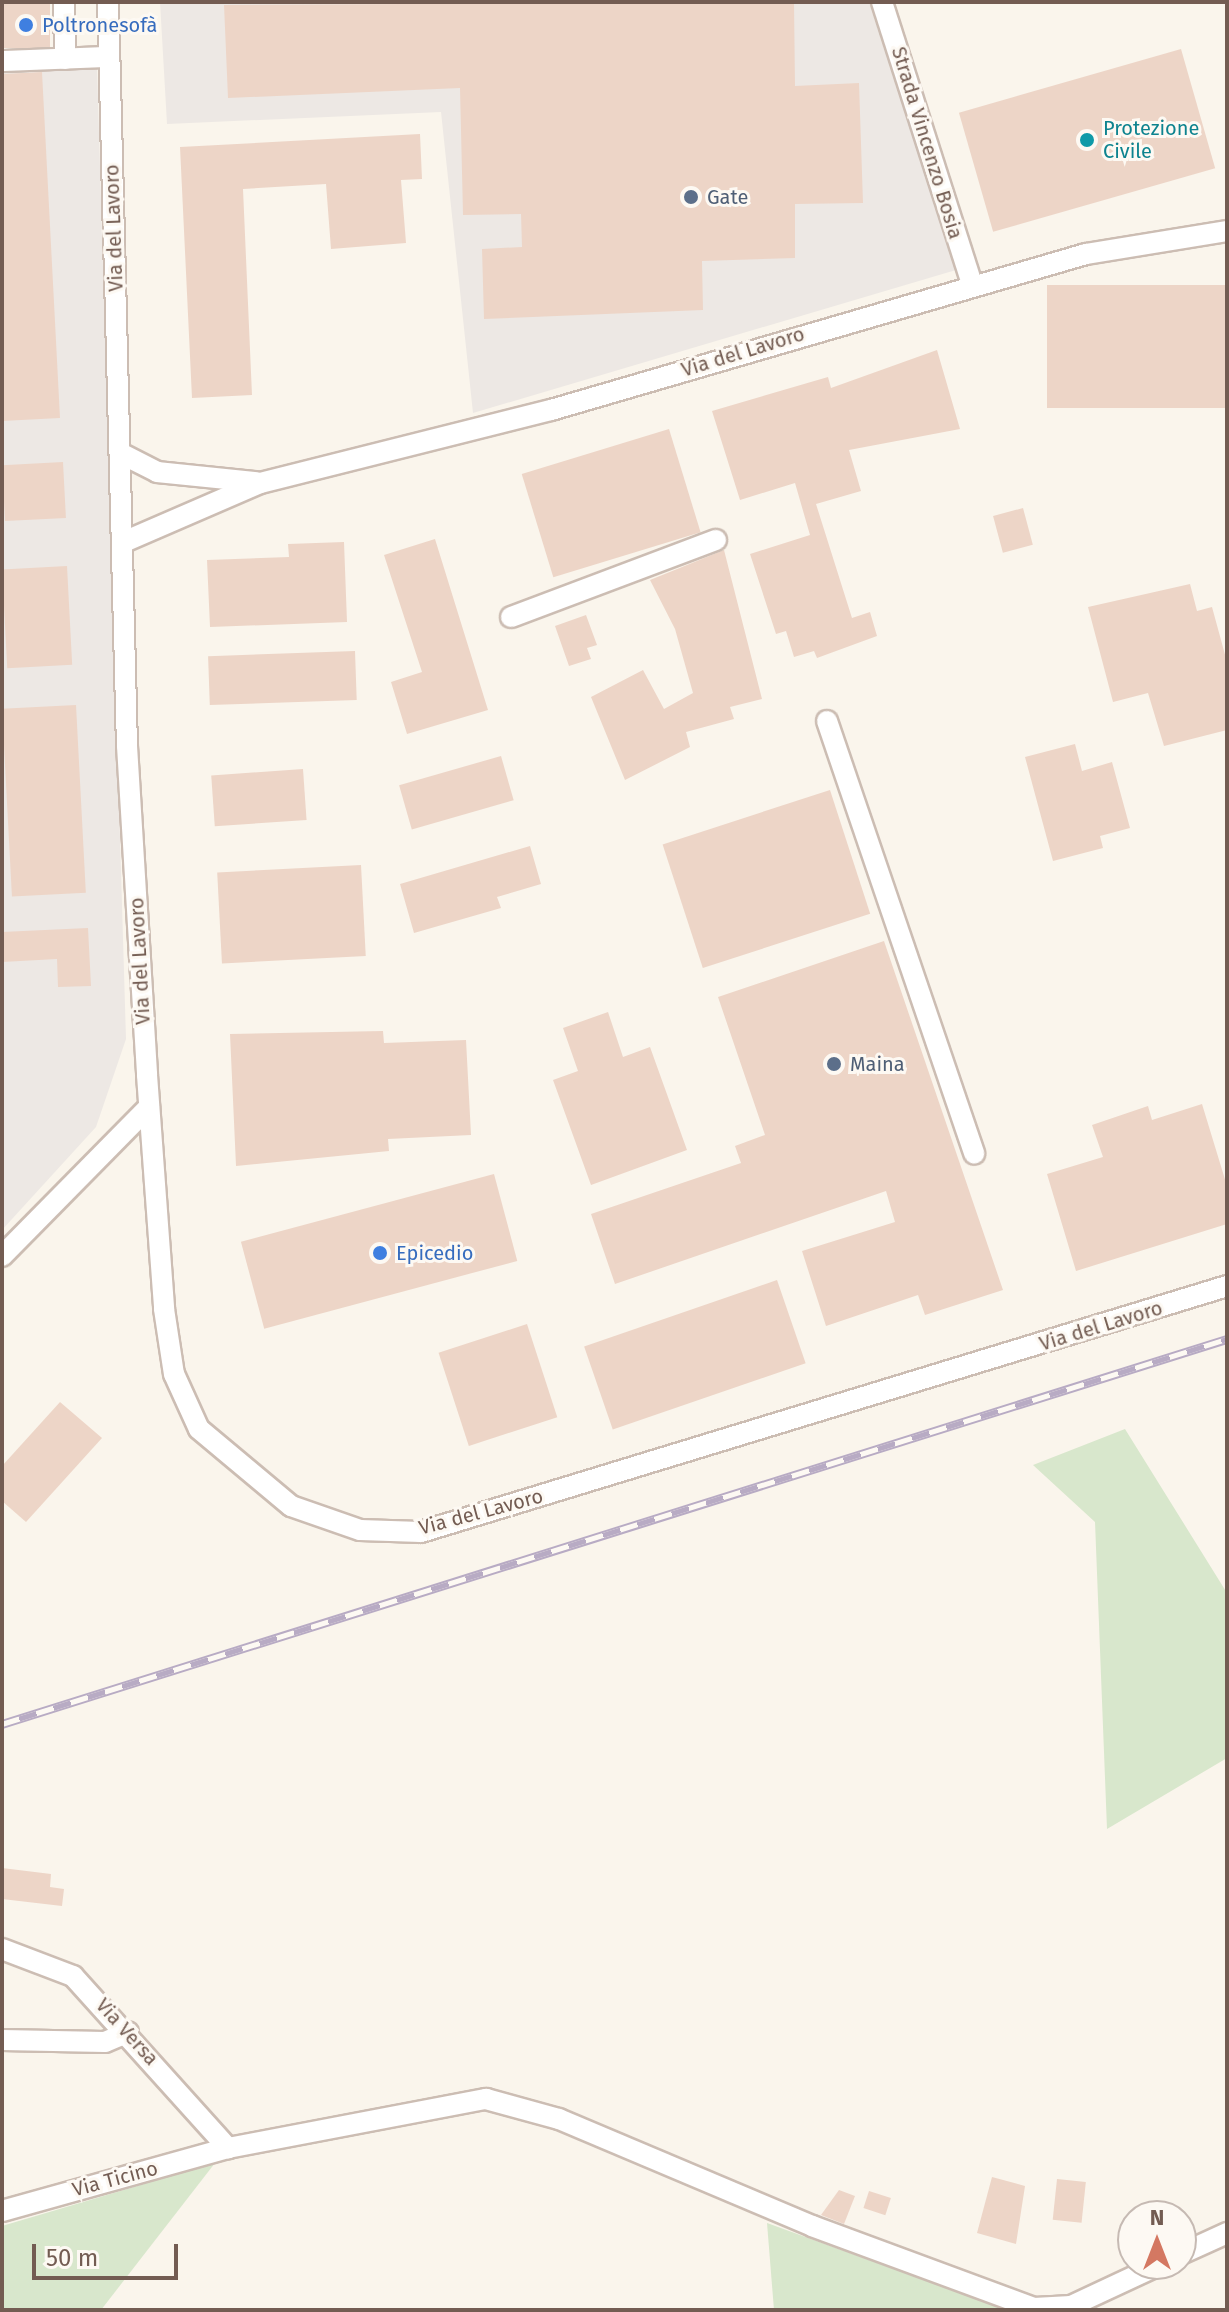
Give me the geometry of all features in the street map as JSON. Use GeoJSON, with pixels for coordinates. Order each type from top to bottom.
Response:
{"type":"FeatureCollection","features":[{"type":"Feature","properties":{"kind":"street"},"geometry":{"type":"LineString","coordinates":[[64,2],[65,59]]}},
{"type":"Feature","properties":{"kind":"street","name":"Via del Lavoro"},"geometry":{"type":"LineString","coordinates":[[108,2],[126,541],[127,746],[149,1107],[164,1309],[174,1374],[199,1429],[291,1506],[360,1530],[421,1532],[1227,1286]]}},
{"type":"Feature","properties":{"kind":"street","name":"Strada Vincenzo Bosia"},"geometry":{"type":"LineString","coordinates":[[882,2],[972,284]]}},
{"type":"Feature","properties":{"kind":"street"},"geometry":{"type":"LineString","coordinates":[[2,61],[108,57]]}},
{"type":"Feature","properties":{"kind":"street","name":"Via del Lavoro"},"geometry":{"type":"LineString","coordinates":[[126,541],[260,483],[551,410],[972,284],[1086,254],[1227,231]]}},
{"type":"Feature","properties":{"kind":"street","name":"Via del Lavoro"},"geometry":{"type":"LineString","coordinates":[[122,454],[157,472],[260,483]]}},
{"type":"Feature","properties":{"kind":"street"},"geometry":{"type":"LineString","coordinates":[[511,617],[716,540]]}},
{"type":"Feature","properties":{"kind":"street"},"geometry":{"type":"LineString","coordinates":[[827,721],[974,1154]]}},
{"type":"Feature","properties":{"kind":"street"},"geometry":{"type":"LineString","coordinates":[[2,1256],[149,1107]]}},
{"type":"Feature","properties":{"kind":"street","name":"Via Versa"},"geometry":{"type":"LineString","coordinates":[[2,1949],[73,1976],[128,2032],[228,2148]]}},
{"type":"Feature","properties":{"kind":"street"},"geometry":{"type":"LineString","coordinates":[[2,2040],[105,2042],[128,2032]]}},
{"type":"Feature","properties":{"kind":"street","name":"Via Ticino"},"geometry":{"type":"LineString","coordinates":[[2,2211],[228,2148],[486,2099],[559,2119],[812,2226],[1034,2308],[1071,2306],[1127,2280]]}},
{"type":"Feature","properties":{"kind":"street"},"geometry":{"type":"LineString","coordinates":[[1197,2247],[1227,2233]]}},
{"type":"Feature","properties":{"kind":"shaded area","name":"Gate"},"geometry":{"type":"Polygon","coordinates":[[[160,2],[869,2],[956,270],[473,413],[441,112],[167,124],[160,2]]]}},
{"type":"Feature","properties":{"kind":"shaded area"},"geometry":{"type":"Polygon","coordinates":[[[97,66],[126,1039],[96,1127],[2,1230],[2,68],[97,66]]]}},
{"type":"Feature","properties":{"kind":"green space"},"geometry":{"type":"Polygon","coordinates":[[[1125,1429],[1227,1593],[1227,1758],[1107,1829],[1095,1522],[1033,1465],[1125,1429]]]}},
{"type":"Feature","properties":{"kind":"green space"},"geometry":{"type":"Polygon","coordinates":[[[215,2163],[101,2310],[2,2310],[2,2226],[215,2163]]]}},
{"type":"Feature","properties":{"kind":"green space"},"geometry":{"type":"Polygon","coordinates":[[[767,2223],[1007,2310],[774,2310],[767,2223]]]}},
{"type":"Feature","properties":{"kind":"building","name":"Poltronesofà"},"geometry":{"type":"Polygon","coordinates":[[[2,2],[50,2],[50,48],[2,48],[2,2]]]}},
{"type":"Feature","properties":{"kind":"building","name":"Gate"},"geometry":{"type":"Polygon","coordinates":[[[794,2],[795,86],[859,83],[863,203],[795,204],[795,258],[702,261],[703,310],[484,319],[482,249],[522,247],[521,214],[463,215],[460,88],[228,98],[224,5],[794,2]]]}},
{"type":"Feature","properties":{"kind":"building","name":"Protezione Civile"},"geometry":{"type":"Polygon","coordinates":[[[1181,49],[1215,168],[993,232],[959,113],[1181,49]]]}},
{"type":"Feature","properties":{"kind":"building"},"geometry":{"type":"Polygon","coordinates":[[[42,72],[60,418],[2,421],[2,74],[42,72]]]}},
{"type":"Feature","properties":{"kind":"building"},"geometry":{"type":"Polygon","coordinates":[[[420,134],[422,179],[401,180],[406,243],[331,249],[326,184],[243,189],[252,395],[192,398],[180,147],[420,134]]]}},
{"type":"Feature","properties":{"kind":"building"},"geometry":{"type":"Polygon","coordinates":[[[1047,285],[1227,285],[1227,408],[1047,408],[1047,285]]]}},
{"type":"Feature","properties":{"kind":"building"},"geometry":{"type":"Polygon","coordinates":[[[937,350],[960,429],[849,450],[861,491],[816,504],[852,618],[870,612],[877,636],[817,658],[814,651],[794,657],[786,631],[776,634],[750,554],[810,535],[795,483],[740,500],[712,411],[828,377],[831,388],[937,350]]]}},
{"type":"Feature","properties":{"kind":"building"},"geometry":{"type":"Polygon","coordinates":[[[669,429],[701,532],[553,577],[522,474],[669,429]]]}},
{"type":"Feature","properties":{"kind":"building"},"geometry":{"type":"Polygon","coordinates":[[[63,462],[66,518],[5,521],[2,465],[63,462]]]}},
{"type":"Feature","properties":{"kind":"building"},"geometry":{"type":"Polygon","coordinates":[[[1023,508],[1033,545],[1003,553],[993,516],[1023,508]]]}},
{"type":"Feature","properties":{"kind":"building"},"geometry":{"type":"Polygon","coordinates":[[[435,539],[488,710],[407,734],[391,682],[422,672],[384,555],[435,539]]]}},
{"type":"Feature","properties":{"kind":"building"},"geometry":{"type":"Polygon","coordinates":[[[344,542],[347,622],[210,627],[207,560],[289,557],[288,544],[344,542]]]}},
{"type":"Feature","properties":{"kind":"building"},"geometry":{"type":"Polygon","coordinates":[[[724,550],[762,699],[730,707],[734,719],[686,732],[690,747],[625,780],[591,697],[643,670],[664,709],[693,693],[675,629],[650,580],[724,550]]]}},
{"type":"Feature","properties":{"kind":"building"},"geometry":{"type":"Polygon","coordinates":[[[67,566],[72,665],[7,668],[2,569],[67,566]]]}},
{"type":"Feature","properties":{"kind":"building"},"geometry":{"type":"Polygon","coordinates":[[[1190,584],[1197,611],[1212,607],[1227,662],[1227,730],[1164,746],[1148,693],[1113,702],[1088,607],[1190,584]]]}},
{"type":"Feature","properties":{"kind":"building"},"geometry":{"type":"Polygon","coordinates":[[[586,615],[597,645],[587,648],[591,659],[569,666],[555,626],[586,615]]]}},
{"type":"Feature","properties":{"kind":"building"},"geometry":{"type":"Polygon","coordinates":[[[355,651],[357,700],[210,705],[208,656],[355,651]]]}},
{"type":"Feature","properties":{"kind":"building"},"geometry":{"type":"Polygon","coordinates":[[[76,705],[86,893],[12,897],[2,709],[76,705]]]}},
{"type":"Feature","properties":{"kind":"building"},"geometry":{"type":"Polygon","coordinates":[[[1075,744],[1082,771],[1112,762],[1130,828],[1100,836],[1103,848],[1053,861],[1025,757],[1075,744]]]}},
{"type":"Feature","properties":{"kind":"building"},"geometry":{"type":"Polygon","coordinates":[[[501,756],[514,800],[412,829],[399,785],[501,756]]]}},
{"type":"Feature","properties":{"kind":"building"},"geometry":{"type":"Polygon","coordinates":[[[303,769],[307,820],[215,826],[211,775],[303,769]]]}},
{"type":"Feature","properties":{"kind":"building"},"geometry":{"type":"Polygon","coordinates":[[[830,790],[870,914],[703,968],[663,844],[830,790]]]}},
{"type":"Feature","properties":{"kind":"building"},"geometry":{"type":"Polygon","coordinates":[[[530,846],[541,884],[497,897],[501,908],[414,933],[400,884],[530,846]]]}},
{"type":"Feature","properties":{"kind":"building"},"geometry":{"type":"Polygon","coordinates":[[[361,865],[366,956],[222,963],[217,873],[361,865]]]}},
{"type":"Feature","properties":{"kind":"building"},"geometry":{"type":"Polygon","coordinates":[[[88,928],[91,986],[58,987],[57,959],[2,962],[2,932],[88,928]]]}},
{"type":"Feature","properties":{"kind":"building"},"geometry":{"type":"Polygon","coordinates":[[[884,941],[1003,1290],[925,1315],[918,1295],[826,1326],[802,1251],[895,1222],[886,1191],[615,1284],[591,1214],[741,1163],[735,1146],[765,1135],[718,997],[884,941]]]}},
{"type":"Feature","properties":{"kind":"building"},"geometry":{"type":"Polygon","coordinates":[[[608,1012],[623,1057],[650,1047],[687,1150],[591,1185],[553,1080],[578,1071],[563,1028],[608,1012]]]}},
{"type":"Feature","properties":{"kind":"building"},"geometry":{"type":"Polygon","coordinates":[[[383,1031],[384,1043],[466,1040],[471,1135],[388,1139],[389,1151],[236,1166],[230,1034],[383,1031]]]}},
{"type":"Feature","properties":{"kind":"building"},"geometry":{"type":"Polygon","coordinates":[[[1202,1104],[1227,1186],[1227,1224],[1076,1271],[1047,1174],[1103,1157],[1092,1125],[1148,1106],[1152,1120],[1202,1104]]]}},
{"type":"Feature","properties":{"kind":"building","name":"Epicedio"},"geometry":{"type":"Polygon","coordinates":[[[494,1174],[517,1261],[264,1329],[241,1242],[494,1174]]]}},
{"type":"Feature","properties":{"kind":"building"},"geometry":{"type":"Polygon","coordinates":[[[777,1280],[806,1363],[613,1430],[584,1346],[777,1280]]]}},
{"type":"Feature","properties":{"kind":"building"},"geometry":{"type":"Polygon","coordinates":[[[527,1324],[557,1417],[469,1446],[439,1353],[527,1324]]]}},
{"type":"Feature","properties":{"kind":"building"},"geometry":{"type":"Polygon","coordinates":[[[60,1402],[102,1438],[26,1522],[2,1501],[2,1466],[60,1402]]]}},
{"type":"Feature","properties":{"kind":"building"},"geometry":{"type":"Polygon","coordinates":[[[2,1868],[51,1874],[50,1887],[64,1889],[62,1906],[2,1899],[2,1868]]]}},
{"type":"Feature","properties":{"kind":"building"},"geometry":{"type":"Polygon","coordinates":[[[992,2177],[1025,2186],[1016,2244],[977,2233],[992,2177]]]}},
{"type":"Feature","properties":{"kind":"building"},"geometry":{"type":"Polygon","coordinates":[[[1057,2179],[1086,2182],[1082,2223],[1053,2220],[1057,2179]]]}},
{"type":"Feature","properties":{"kind":"building"},"geometry":{"type":"Polygon","coordinates":[[[839,2190],[855,2196],[844,2224],[821,2215],[839,2190]]]}},
{"type":"Feature","properties":{"kind":"building"},"geometry":{"type":"Polygon","coordinates":[[[869,2191],[891,2198],[885,2215],[863,2208],[869,2191]]]}},
{"type":"Feature","properties":{"kind":"railway"},"geometry":{"type":"LineString","coordinates":[[2,1724],[1227,1339]]}},
{"type":"Feature","properties":{"kind":"place","name":"Poltronesofà"},"geometry":{"type":"Point","coordinates":[26,25]}},
{"type":"Feature","properties":{"kind":"place","name":"Protezione Civile"},"geometry":{"type":"Point","coordinates":[1087,140]}},
{"type":"Feature","properties":{"kind":"place","name":"Gate"},"geometry":{"type":"Point","coordinates":[691,197]}},
{"type":"Feature","properties":{"kind":"place","name":"Maina"},"geometry":{"type":"Point","coordinates":[834,1064]}},
{"type":"Feature","properties":{"kind":"place","name":"Epicedio"},"geometry":{"type":"Point","coordinates":[380,1253]}}]}
